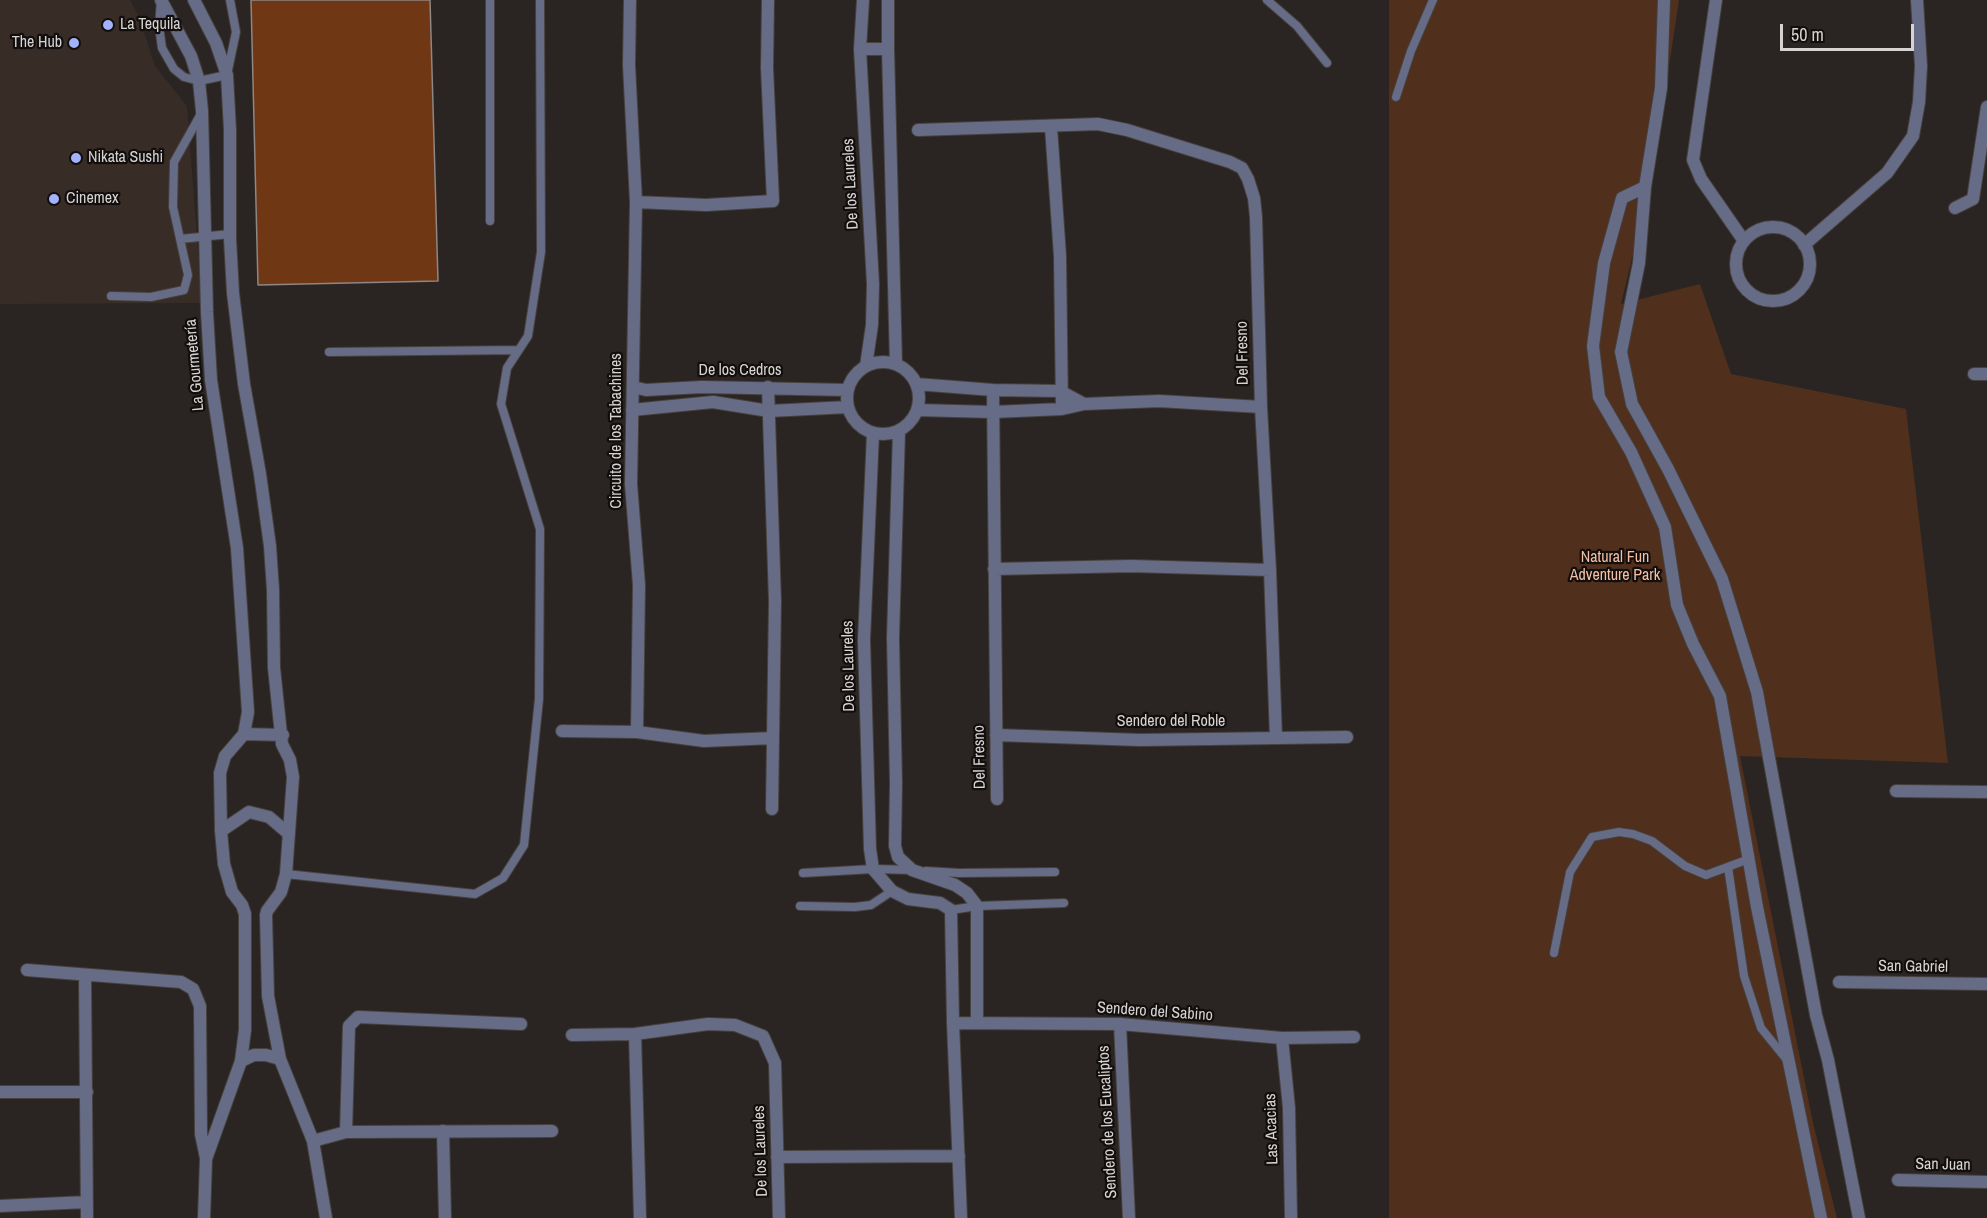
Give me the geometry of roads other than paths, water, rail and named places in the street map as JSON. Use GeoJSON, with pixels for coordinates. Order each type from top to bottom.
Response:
{"type":"FeatureCollection","features":[{"type":"Feature","properties":{"kind":"street","name":"La Gourmetería"},"geometry":{"type":"LineString","coordinates":[[161,0],[191,56],[199,81],[211,380],[237,548],[248,712],[244,734]]}},
{"type":"Feature","properties":{"kind":"street"},"geometry":{"type":"LineString","coordinates":[[194,0],[216,43],[227,75],[233,293],[242,372],[270,546],[274,668],[283,735],[282,744],[291,760],[293,777],[286,874],[281,892],[267,911],[268,996],[280,1059],[312,1141],[326,1218]]}},
{"type":"Feature","properties":{"kind":"street","name":"Circuito de los Tabachines"},"geometry":{"type":"LineString","coordinates":[[630,0],[629,65],[636,201],[631,484],[639,585],[637,732]]}},
{"type":"Feature","properties":{"kind":"street"},"geometry":{"type":"LineString","coordinates":[[636,201],[706,205],[773,201],[767,68],[768,0]]}},
{"type":"Feature","properties":{"kind":"street","name":"De los Laureles"},"geometry":{"type":"LineString","coordinates":[[863,0],[860,49],[873,284],[872,325],[866,366]]}},
{"type":"Feature","properties":{"kind":"street"},"geometry":{"type":"LineString","coordinates":[[888,0],[896,364]]}},
{"type":"Feature","properties":{"kind":"street"},"geometry":{"type":"LineString","coordinates":[[1664,0],[1661,88],[1644,186],[1639,263],[1621,352],[1632,404],[1668,469],[1722,579],[1756,692],[1816,1015],[1828,1060],[1859,1218]]}},
{"type":"Feature","properties":{"kind":"street"},"geometry":{"type":"LineString","coordinates":[[1716,0],[1693,160],[1701,179],[1744,241]]}},
{"type":"Feature","properties":{"kind":"street"},"geometry":{"type":"LineString","coordinates":[[1804,244],[1887,173],[1913,136],[1922,66],[1917,0]]}},
{"type":"Feature","properties":{"kind":"street"},"geometry":{"type":"LineString","coordinates":[[860,49],[888,49]]}},
{"type":"Feature","properties":{"kind":"street"},"geometry":{"type":"LineString","coordinates":[[1955,208],[1973,199],[1987,106]]}},
{"type":"Feature","properties":{"kind":"street","name":"Del Fresno"},"geometry":{"type":"LineString","coordinates":[[918,130],[1098,124],[1127,130],[1230,162],[1242,168],[1248,179],[1256,217],[1261,407],[1276,738]]}},
{"type":"Feature","properties":{"kind":"street"},"geometry":{"type":"LineString","coordinates":[[1051,127],[1060,256],[1062,410]]}},
{"type":"Feature","properties":{"kind":"street"},"geometry":{"type":"LineString","coordinates":[[1644,186],[1622,198],[1604,263],[1593,346],[1599,397],[1631,452],[1665,527],[1677,605],[1693,644],[1720,696],[1749,859],[1821,1218]]}},
{"type":"Feature","properties":{"kind":"street"},"geometry":{"type":"LineString","coordinates":[[1772,227],[1790,232],[1804,244],[1810,265],[1804,285],[1788,298],[1768,301],[1749,292],[1738,274],[1736,261],[1744,241],[1754,233],[1772,227]]}},
{"type":"Feature","properties":{"kind":"street"},"geometry":{"type":"LineString","coordinates":[[880,362],[896,364],[908,372],[916,384],[919,398],[917,410],[910,422],[899,431],[882,435],[865,430],[854,420],[848,407],[847,390],[854,376],[866,366],[880,362]]}},
{"type":"Feature","properties":{"kind":"street"},"geometry":{"type":"LineString","coordinates":[[916,384],[1060,392],[1084,404]]}},
{"type":"Feature","properties":{"kind":"street","name":"De los Cedros"},"geometry":{"type":"LineString","coordinates":[[633,387],[646,390],[702,387],[847,390]]}},
{"type":"Feature","properties":{"kind":"street"},"geometry":{"type":"LineString","coordinates":[[768,387],[775,601],[772,809]]}},
{"type":"Feature","properties":{"kind":"street","name":"Del Fresno"},"geometry":{"type":"LineString","coordinates":[[993,390],[997,799]]}},
{"type":"Feature","properties":{"kind":"street"},"geometry":{"type":"LineString","coordinates":[[917,410],[993,412],[1062,410],[1084,404],[1160,401],[1261,407]]}},
{"type":"Feature","properties":{"kind":"street","name":"De los Cedros"},"geometry":{"type":"LineString","coordinates":[[632,410],[713,402],[770,411],[848,407]]}},
{"type":"Feature","properties":{"kind":"street"},"geometry":{"type":"LineString","coordinates":[[899,431],[893,638],[895,846],[898,857],[912,870],[955,885],[967,893],[977,906],[977,1023]]}},
{"type":"Feature","properties":{"kind":"street","name":"De los Laureles"},"geometry":{"type":"LineString","coordinates":[[873,433],[864,640],[869,829],[873,869]]}},
{"type":"Feature","properties":{"kind":"street"},"geometry":{"type":"LineString","coordinates":[[994,569],[1131,566],[1270,570]]}},
{"type":"Feature","properties":{"kind":"street"},"geometry":{"type":"LineString","coordinates":[[562,731],[637,732],[704,741],[773,738]]}},
{"type":"Feature","properties":{"kind":"street"},"geometry":{"type":"LineString","coordinates":[[206,1159],[241,1060],[245,1030],[245,914],[242,905],[232,892],[224,864],[220,773],[225,756],[244,734],[283,735]]}},
{"type":"Feature","properties":{"kind":"street","name":"Sendero del Roble"},"geometry":{"type":"LineString","coordinates":[[996,735],[1140,740],[1347,737]]}},
{"type":"Feature","properties":{"kind":"street"},"geometry":{"type":"LineString","coordinates":[[1896,791],[1987,792]]}},
{"type":"Feature","properties":{"kind":"street"},"geometry":{"type":"LineString","coordinates":[[221,831],[249,812],[269,817],[289,834]]}},
{"type":"Feature","properties":{"kind":"street"},"geometry":{"type":"LineString","coordinates":[[873,869],[892,891],[908,899],[940,903],[951,910],[961,1218]]}},
{"type":"Feature","properties":{"kind":"street"},"geometry":{"type":"LineString","coordinates":[[27,970],[181,982],[193,989],[200,1006],[201,1134],[206,1159],[204,1218]]}},
{"type":"Feature","properties":{"kind":"street"},"geometry":{"type":"LineString","coordinates":[[85,975],[87,1218]]}},
{"type":"Feature","properties":{"kind":"street","name":"San Gabriel"},"geometry":{"type":"LineString","coordinates":[[1839,982],[1987,984]]}},
{"type":"Feature","properties":{"kind":"street"},"geometry":{"type":"LineString","coordinates":[[346,1131],[349,1026],[358,1017],[521,1024]]}},
{"type":"Feature","properties":{"kind":"street","name":"Sendero del Sabino"},"geometry":{"type":"LineString","coordinates":[[953,1023],[1120,1024],[1282,1038],[1354,1037]]}},
{"type":"Feature","properties":{"kind":"street","name":"De los Laureles"},"geometry":{"type":"LineString","coordinates":[[572,1035],[635,1034],[708,1024],[735,1025],[763,1036],[775,1064],[779,1218]]}},
{"type":"Feature","properties":{"kind":"street","name":"Sendero de los Eucaliptos"},"geometry":{"type":"LineString","coordinates":[[1120,1024],[1129,1218]]}},
{"type":"Feature","properties":{"kind":"street"},"geometry":{"type":"LineString","coordinates":[[635,1034],[640,1218]]}},
{"type":"Feature","properties":{"kind":"street","name":"Las Acacias"},"geometry":{"type":"LineString","coordinates":[[1282,1038],[1289,1108],[1291,1218]]}},
{"type":"Feature","properties":{"kind":"street"},"geometry":{"type":"LineString","coordinates":[[241,1060],[254,1055],[266,1055],[280,1059]]}},
{"type":"Feature","properties":{"kind":"street"},"geometry":{"type":"LineString","coordinates":[[0,1092],[87,1092]]}},
{"type":"Feature","properties":{"kind":"street"},"geometry":{"type":"LineString","coordinates":[[312,1141],[346,1131],[552,1131]]}},
{"type":"Feature","properties":{"kind":"street"},"geometry":{"type":"LineString","coordinates":[[443,1131],[445,1218]]}},
{"type":"Feature","properties":{"kind":"street"},"geometry":{"type":"LineString","coordinates":[[777,1157],[959,1156]]}},
{"type":"Feature","properties":{"kind":"street","name":"San Juan"},"geometry":{"type":"LineString","coordinates":[[1898,1180],[1987,1182]]}},
{"type":"Feature","properties":{"kind":"street"},"geometry":{"type":"LineString","coordinates":[[0,1206],[87,1202]]}},
{"type":"Feature","properties":{"kind":"lane"},"geometry":{"type":"LineString","coordinates":[[161,0],[159,26],[162,48],[174,69],[184,77],[199,81],[227,75],[236,33],[230,0]]}},
{"type":"Feature","properties":{"kind":"lane"},"geometry":{"type":"LineString","coordinates":[[490,0],[490,221]]}},
{"type":"Feature","properties":{"kind":"lane"},"geometry":{"type":"LineString","coordinates":[[286,874],[475,894],[503,878],[524,845],[538,699],[540,529],[501,404],[507,368],[528,336],[542,252],[540,0]]}},
{"type":"Feature","properties":{"kind":"lane"},"geometry":{"type":"LineString","coordinates":[[1267,0],[1298,26],[1327,63]]}},
{"type":"Feature","properties":{"kind":"lane"},"geometry":{"type":"LineString","coordinates":[[1396,97],[1411,51],[1433,0]]}},
{"type":"Feature","properties":{"kind":"lane"},"geometry":{"type":"LineString","coordinates":[[111,296],[151,297],[184,290],[188,275],[173,207],[174,162],[202,111]]}},
{"type":"Feature","properties":{"kind":"lane"},"geometry":{"type":"LineString","coordinates":[[180,239],[230,234]]}},
{"type":"Feature","properties":{"kind":"lane"},"geometry":{"type":"LineString","coordinates":[[329,352],[518,350]]}},
{"type":"Feature","properties":{"kind":"lane"},"geometry":{"type":"LineString","coordinates":[[1554,952],[1570,872],[1592,837],[1619,832],[1633,834],[1652,841],[1685,866],[1706,875],[1749,859]]}},
{"type":"Feature","properties":{"kind":"lane"},"geometry":{"type":"LineString","coordinates":[[1728,867],[1744,976],[1761,1028],[1789,1063]]}},
{"type":"Feature","properties":{"kind":"lane"},"geometry":{"type":"LineString","coordinates":[[803,873],[873,869],[959,873],[1055,872]]}},
{"type":"Feature","properties":{"kind":"lane"},"geometry":{"type":"LineString","coordinates":[[800,906],[872,905],[892,891]]}},
{"type":"Feature","properties":{"kind":"lane"},"geometry":{"type":"LineString","coordinates":[[951,910],[977,906],[1064,903]]}},
{"type":"Feature","properties":{"kind":"place","name":"La Tequila"},"geometry":{"type":"Point","coordinates":[108,25]}},
{"type":"Feature","properties":{"kind":"place","name":"The Hub"},"geometry":{"type":"Point","coordinates":[74,43]}},
{"type":"Feature","properties":{"kind":"place","name":"Nikata Sushi"},"geometry":{"type":"Point","coordinates":[76,158]}},
{"type":"Feature","properties":{"kind":"place","name":"Cinemex"},"geometry":{"type":"Point","coordinates":[54,199]}},
{"type":"Feature","properties":{"kind":"park label","name":"Natural Fun Adventure Park"},"geometry":{"type":"Point","coordinates":[1615,567]}}]}
